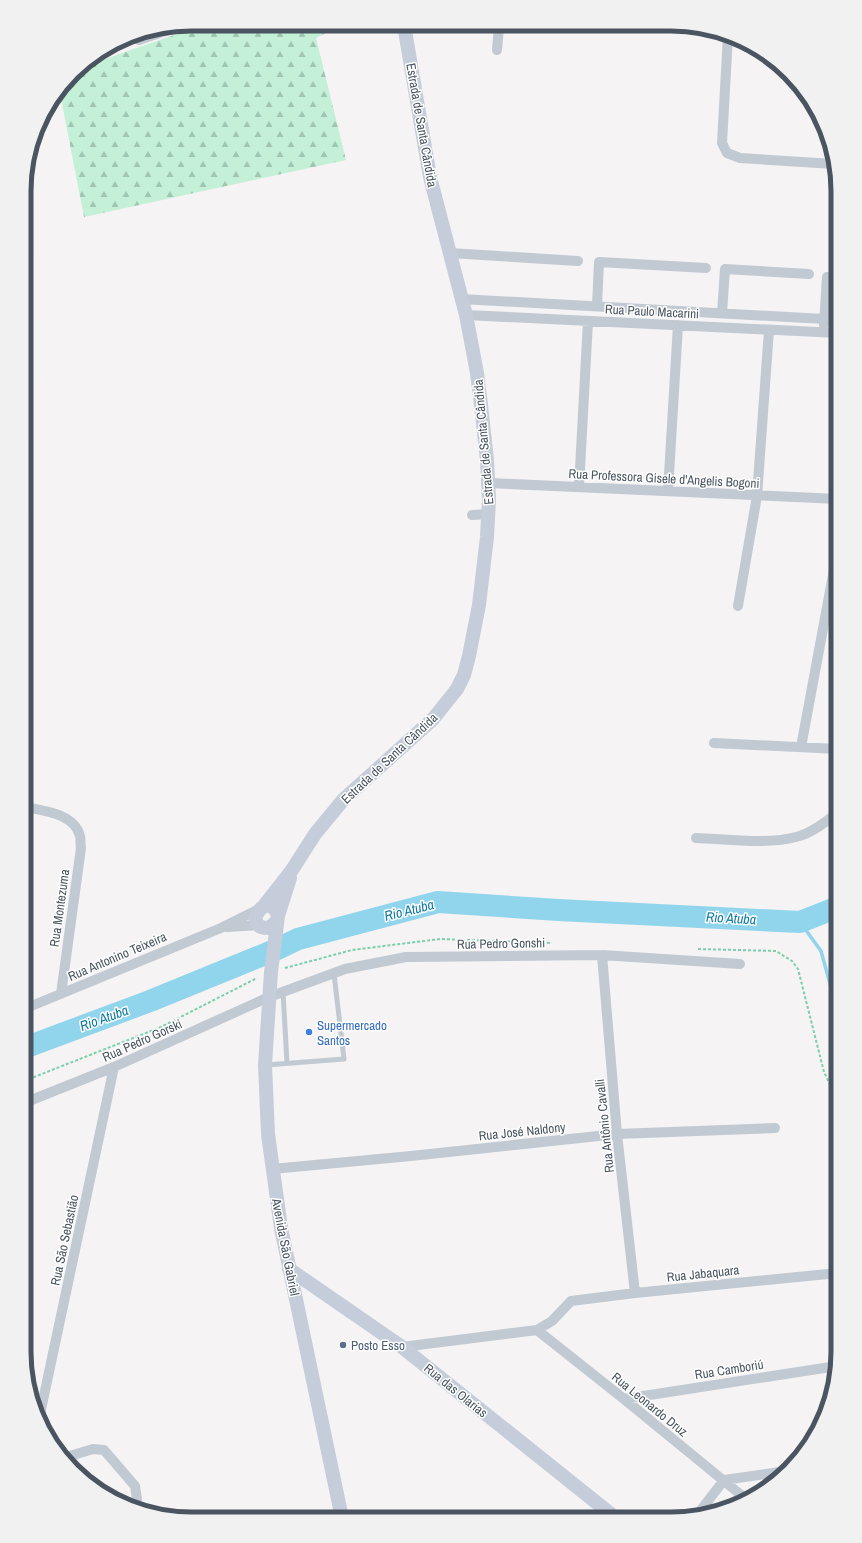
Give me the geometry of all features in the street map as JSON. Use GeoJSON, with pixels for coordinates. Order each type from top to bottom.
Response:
{"type":"FeatureCollection","features":[{"type":"Feature","properties":{"kind":"main road","name":"Estrada de Santa Cândida"},"geometry":{"type":"LineString","coordinates":[[261,908],[292,870],[316,834],[343,800],[432,719],[457,689],[464,675],[479,605],[489,514],[489,483],[478,379],[466,315],[430,177],[405,31]]}},
{"type":"Feature","properties":{"kind":"main road","name":"Estrada de Santa Cândida"},"geometry":{"type":"LineString","coordinates":[[271,972],[277,918],[292,870]]}},
{"type":"Feature","properties":{"kind":"main road"},"geometry":{"type":"LineString","coordinates":[[261,926],[269,928],[277,918],[273,908],[261,908],[256,915],[261,926],[274,946]]}},
{"type":"Feature","properties":{"kind":"main road","name":"Avenida São Gabriel"},"geometry":{"type":"LineString","coordinates":[[271,972],[266,1065],[268,1134],[272,1169],[289,1269],[341,1512]]}},
{"type":"Feature","properties":{"kind":"main road","name":"Rua das Olarias"},"geometry":{"type":"LineString","coordinates":[[289,1269],[402,1347],[608,1512]]}},
{"type":"Feature","properties":{"kind":"street"},"geometry":{"type":"LineString","coordinates":[[497,50],[499,31]]}},
{"type":"Feature","properties":{"kind":"street"},"geometry":{"type":"LineString","coordinates":[[139,40],[152,36]]}},
{"type":"Feature","properties":{"kind":"street"},"geometry":{"type":"LineString","coordinates":[[728,41],[722,143],[727,153],[740,158],[829,164]]}},
{"type":"Feature","properties":{"kind":"street"},"geometry":{"type":"LineString","coordinates":[[450,253],[578,261]]}},
{"type":"Feature","properties":{"kind":"street"},"geometry":{"type":"LineString","coordinates":[[597,306],[599,262],[706,268]]}},
{"type":"Feature","properties":{"kind":"street"},"geometry":{"type":"LineString","coordinates":[[722,313],[725,269],[809,274]]}},
{"type":"Feature","properties":{"kind":"street"},"geometry":{"type":"LineString","coordinates":[[823,333],[827,277],[831,277]]}},
{"type":"Feature","properties":{"kind":"street"},"geometry":{"type":"LineString","coordinates":[[461,298],[824,319]]}},
{"type":"Feature","properties":{"kind":"street","name":"Rua Paulo Macarini"},"geometry":{"type":"LineString","coordinates":[[466,315],[831,334]]}},
{"type":"Feature","properties":{"kind":"street"},"geometry":{"type":"LineString","coordinates":[[579,487],[588,321]]}},
{"type":"Feature","properties":{"kind":"street"},"geometry":{"type":"LineString","coordinates":[[668,491],[678,325]]}},
{"type":"Feature","properties":{"kind":"street"},"geometry":{"type":"LineString","coordinates":[[738,606],[758,496],[769,330]]}},
{"type":"Feature","properties":{"kind":"street","name":"Rua Professora Gisele d'Angelis Bogoni"},"geometry":{"type":"LineString","coordinates":[[489,483],[831,499]]}},
{"type":"Feature","properties":{"kind":"street"},"geometry":{"type":"LineString","coordinates":[[472,515],[489,514]]}},
{"type":"Feature","properties":{"kind":"street"},"geometry":{"type":"LineString","coordinates":[[801,747],[831,586]]}},
{"type":"Feature","properties":{"kind":"street"},"geometry":{"type":"LineString","coordinates":[[714,743],[831,749]]}},
{"type":"Feature","properties":{"kind":"street","name":"Rua Montezuma"},"geometry":{"type":"LineString","coordinates":[[31,808],[58,814],[67,818],[76,826],[80,836],[81,848],[61,994]]}},
{"type":"Feature","properties":{"kind":"street"},"geometry":{"type":"LineString","coordinates":[[696,838],[768,841],[796,837],[809,832],[831,817]]}},
{"type":"Feature","properties":{"kind":"street","name":"Rua Antonino Teixeira"},"geometry":{"type":"LineString","coordinates":[[31,1006],[220,928],[261,908]]}},
{"type":"Feature","properties":{"kind":"street","name":"Rua Antonino Teixeira"},"geometry":{"type":"LineString","coordinates":[[220,928],[261,926]]}},
{"type":"Feature","properties":{"kind":"street","name":"Rua Pedro Gonshi"},"geometry":{"type":"LineString","coordinates":[[269,997],[345,969],[406,957],[602,955],[740,964]]}},
{"type":"Feature","properties":{"kind":"street","name":"Rua Antônio Cavalli"},"geometry":{"type":"LineString","coordinates":[[602,955],[617,1134],[635,1293]]}},
{"type":"Feature","properties":{"kind":"street","name":"Rua Pedro Gorski"},"geometry":{"type":"LineString","coordinates":[[31,1100],[114,1067],[269,997]]}},
{"type":"Feature","properties":{"kind":"street","name":"Rua São Sebastião"},"geometry":{"type":"LineString","coordinates":[[41,1409],[114,1067]]}},
{"type":"Feature","properties":{"kind":"street","name":"Rua José Naldony"},"geometry":{"type":"LineString","coordinates":[[272,1169],[617,1134],[775,1128]]}},
{"type":"Feature","properties":{"kind":"street","name":"Rua Jabaquara"},"geometry":{"type":"LineString","coordinates":[[537,1330],[552,1321],[571,1301],[635,1293],[831,1274]]}},
{"type":"Feature","properties":{"kind":"street"},"geometry":{"type":"LineString","coordinates":[[402,1347],[537,1330]]}},
{"type":"Feature","properties":{"kind":"street","name":"Rua Leonardo Druz"},"geometry":{"type":"LineString","coordinates":[[537,1330],[742,1495]]}},
{"type":"Feature","properties":{"kind":"street","name":"Rua Camboriú"},"geometry":{"type":"LineString","coordinates":[[624,1399],[831,1367]]}},
{"type":"Feature","properties":{"kind":"street"},"geometry":{"type":"LineString","coordinates":[[70,1456],[93,1449],[104,1450],[135,1486],[136,1502]]}},
{"type":"Feature","properties":{"kind":"street"},"geometry":{"type":"LineString","coordinates":[[702,1509],[724,1480],[775,1473]]}},
{"type":"Feature","properties":{"kind":"lane"},"geometry":{"type":"LineString","coordinates":[[266,1065],[344,1059],[334,974]]}},
{"type":"Feature","properties":{"kind":"lane"},"geometry":{"type":"LineString","coordinates":[[283,992],[287,1063]]}},
{"type":"Feature","properties":{"kind":"path"},"geometry":{"type":"LineString","coordinates":[[31,1078],[161,1027],[271,972],[352,950],[440,939],[558,943]]}},
{"type":"Feature","properties":{"kind":"path"},"geometry":{"type":"LineString","coordinates":[[698,949],[776,951],[792,961],[798,969],[824,1072],[831,1086]]}},
{"type":"Feature","properties":{"kind":"green space"},"geometry":{"type":"Polygon","coordinates":[[[186,31],[329,31],[316,38],[346,160],[84,217],[61,98],[78,78],[97,62],[186,31]]]}},
{"type":"Feature","properties":{"kind":"waterway","name":"Rio Atuba"},"geometry":{"type":"LineString","coordinates":[[31,1045],[150,1001],[275,950],[298,939],[438,902],[558,910],[800,922],[831,910]]}},
{"type":"Feature","properties":{"kind":"waterway"},"geometry":{"type":"LineString","coordinates":[[800,922],[821,951],[831,987]]}},
{"type":"Feature","properties":{"kind":"place","name":"Supermercado Santos"},"geometry":{"type":"Point","coordinates":[309,1032]}},
{"type":"Feature","properties":{"kind":"place","name":"Posto Esso"},"geometry":{"type":"Point","coordinates":[343,1345]}}]}
